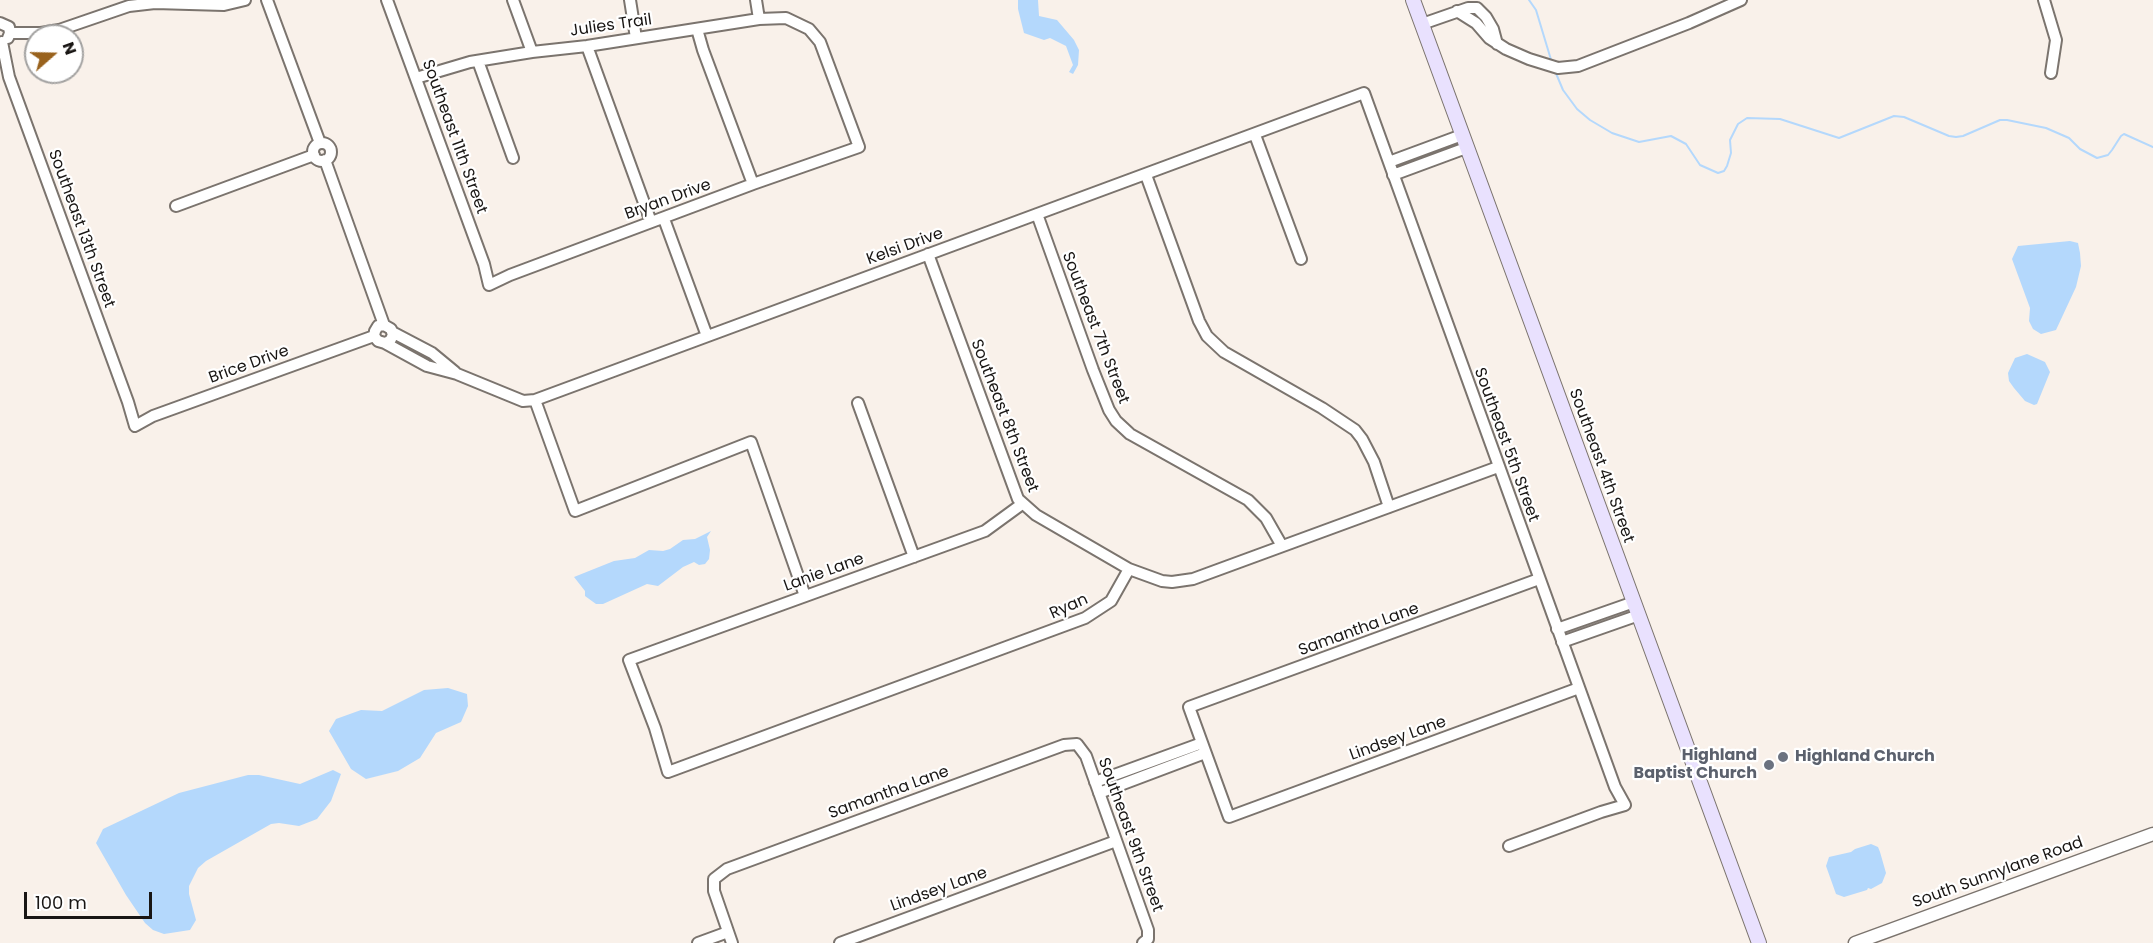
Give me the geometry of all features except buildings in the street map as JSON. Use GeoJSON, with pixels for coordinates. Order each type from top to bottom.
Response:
{"type":"FeatureCollection","features":[{"type":"Feature","properties":{"kind":"main road","name":"Southeast 4th Street"},"geometry":{"type":"LineString","coordinates":[[1413,0],[1758,943]]}},
{"type":"Feature","properties":{"kind":"street"},"geometry":{"type":"LineString","coordinates":[[10,33],[41,33],[59,30],[129,6],[155,3],[224,5],[245,0]]}},
{"type":"Feature","properties":{"kind":"street"},"geometry":{"type":"LineString","coordinates":[[267,0],[320,143]]}},
{"type":"Feature","properties":{"kind":"street","name":"Southeast 11th Street"},"geometry":{"type":"LineString","coordinates":[[387,0],[480,253],[489,285]]}},
{"type":"Feature","properties":{"kind":"street"},"geometry":{"type":"LineString","coordinates":[[513,0],[532,52]]}},
{"type":"Feature","properties":{"kind":"street"},"geometry":{"type":"LineString","coordinates":[[630,0],[636,38]]}},
{"type":"Feature","properties":{"kind":"street"},"geometry":{"type":"LineString","coordinates":[[756,0],[759,19]]}},
{"type":"Feature","properties":{"kind":"street"},"geometry":{"type":"LineString","coordinates":[[1422,24],[1473,7],[1480,10],[1493,29],[1497,44],[1529,59],[1558,68],[1578,66],[1689,23],[1741,0]]}},
{"type":"Feature","properties":{"kind":"street"},"geometry":{"type":"LineString","coordinates":[[2044,0],[2055,33],[2051,73]]}},
{"type":"Feature","properties":{"kind":"street","name":"Julies Trail"},"geometry":{"type":"LineString","coordinates":[[416,78],[478,61],[532,52],[587,46],[759,19],[786,18],[809,29],[820,42],[859,147]]}},
{"type":"Feature","properties":{"kind":"street"},"geometry":{"type":"LineString","coordinates":[[0,23],[9,27],[10,33],[8,38],[1,41]]}},
{"type":"Feature","properties":{"kind":"street"},"geometry":{"type":"LineString","coordinates":[[697,29],[753,184]]}},
{"type":"Feature","properties":{"kind":"street","name":"Southeast 13th Street"},"geometry":{"type":"LineString","coordinates":[[1,41],[9,77],[135,426]]}},
{"type":"Feature","properties":{"kind":"street"},"geometry":{"type":"LineString","coordinates":[[587,46],[651,222]]}},
{"type":"Feature","properties":{"kind":"street"},"geometry":{"type":"LineString","coordinates":[[478,61],[513,158]]}},
{"type":"Feature","properties":{"kind":"street","name":"Kelsi Drive"},"geometry":{"type":"LineString","coordinates":[[536,400],[1364,93]]}},
{"type":"Feature","properties":{"kind":"street","name":"Southeast 5th Street"},"geometry":{"type":"LineString","coordinates":[[1364,93],[1557,629],[1615,787],[1625,805],[1509,846]]}},
{"type":"Feature","properties":{"kind":"street"},"geometry":{"type":"LineString","coordinates":[[1255,135],[1301,259]]}},
{"type":"Feature","properties":{"kind":"street"},"geometry":{"type":"LineString","coordinates":[[1389,162],[1464,141]]}},
{"type":"Feature","properties":{"kind":"street"},"geometry":{"type":"LineString","coordinates":[[1393,175],[1464,141]]}},
{"type":"Feature","properties":{"kind":"street"},"geometry":{"type":"LineString","coordinates":[[320,143],[327,144],[331,150],[330,157],[325,160],[320,160],[314,155],[315,147],[320,143]]}},
{"type":"Feature","properties":{"kind":"street","name":"Bryan Drive"},"geometry":{"type":"LineString","coordinates":[[489,285],[651,222],[859,147]]}},
{"type":"Feature","properties":{"kind":"street"},"geometry":{"type":"LineString","coordinates":[[176,206],[314,155]]}},
{"type":"Feature","properties":{"kind":"street"},"geometry":{"type":"LineString","coordinates":[[325,160],[392,338],[385,343]]}},
{"type":"Feature","properties":{"kind":"street"},"geometry":{"type":"LineString","coordinates":[[1146,175],[1199,321],[1207,336],[1224,352],[1322,408],[1355,430],[1374,462],[1389,507]]}},
{"type":"Feature","properties":{"kind":"street","name":"Southeast 7th Street"},"geometry":{"type":"LineString","coordinates":[[1037,214],[1093,370],[1116,422],[1130,434],[1248,500],[1272,526],[1282,546]]}},
{"type":"Feature","properties":{"kind":"street"},"geometry":{"type":"LineString","coordinates":[[664,219],[706,336]]}},
{"type":"Feature","properties":{"kind":"street","name":"Southeast 8th Street"},"geometry":{"type":"LineString","coordinates":[[928,254],[1012,485],[1022,504],[1036,515],[1129,569]]}},
{"type":"Feature","properties":{"kind":"street"},"geometry":{"type":"LineString","coordinates":[[457,374],[432,353],[388,328],[376,328],[374,336],[378,341],[427,366],[457,374],[527,402],[536,400],[575,511],[751,442],[805,596]]}},
{"type":"Feature","properties":{"kind":"street","name":"Brice Drive"},"geometry":{"type":"LineString","coordinates":[[135,426],[153,416],[374,336]]}},
{"type":"Feature","properties":{"kind":"street"},"geometry":{"type":"LineString","coordinates":[[858,403],[914,557]]}},
{"type":"Feature","properties":{"kind":"street"},"geometry":{"type":"LineString","coordinates":[[1129,569],[1162,581],[1181,581],[1498,467]]}},
{"type":"Feature","properties":{"kind":"street","name":"Lanie Lane"},"geometry":{"type":"LineString","coordinates":[[629,660],[985,531],[1022,504]]}},
{"type":"Feature","properties":{"kind":"street","name":"Ryan"},"geometry":{"type":"LineString","coordinates":[[629,660],[655,728],[668,772],[1085,618],[1111,601],[1129,569]]}},
{"type":"Feature","properties":{"kind":"street","name":"Samantha Lane"},"geometry":{"type":"LineString","coordinates":[[1203,748],[1189,707],[1539,579]]}},
{"type":"Feature","properties":{"kind":"street"},"geometry":{"type":"LineString","coordinates":[[1557,629],[1636,608]]}},
{"type":"Feature","properties":{"kind":"street"},"geometry":{"type":"LineString","coordinates":[[1562,642],[1636,608]]}},
{"type":"Feature","properties":{"kind":"street","name":"Lindsey Lane"},"geometry":{"type":"LineString","coordinates":[[1203,748],[1228,817],[1579,688]]}},
{"type":"Feature","properties":{"kind":"street","name":"Samantha Lane"},"geometry":{"type":"LineString","coordinates":[[730,938],[714,891],[714,879],[727,869],[1064,745],[1077,744]]}},
{"type":"Feature","properties":{"kind":"street","name":"Southeast 9th Street"},"geometry":{"type":"LineString","coordinates":[[1077,744],[1086,756],[1148,930],[1145,941]]}},
{"type":"Feature","properties":{"kind":"street"},"geometry":{"type":"LineString","coordinates":[[1095,782],[1203,748]]}},
{"type":"Feature","properties":{"kind":"street"},"geometry":{"type":"LineString","coordinates":[[1099,793],[1203,748]]}},
{"type":"Feature","properties":{"kind":"street","name":"South Sunnylane Road"},"geometry":{"type":"LineString","coordinates":[[1855,943],[2153,834]]}},
{"type":"Feature","properties":{"kind":"street","name":"Lindsey Lane"},"geometry":{"type":"LineString","coordinates":[[840,943],[1116,841]]}},
{"type":"Feature","properties":{"kind":"street"},"geometry":{"type":"LineString","coordinates":[[698,943],[730,938]]}},
{"type":"Feature","properties":{"kind":"water"},"geometry":{"type":"Polygon","coordinates":[[[1018,0],[1038,0],[1039,16],[1057,20],[1074,40],[1079,50],[1078,65],[1073,74],[1069,72],[1073,65],[1066,46],[1050,38],[1044,40],[1024,33],[1018,0]]]}},
{"type":"Feature","properties":{"kind":"water"},"geometry":{"type":"Polygon","coordinates":[[[2070,241],[2078,243],[2080,253],[2081,266],[2076,287],[2056,330],[2041,334],[2033,329],[2029,321],[2030,308],[2012,259],[2018,246],[2070,241]]]}},
{"type":"Feature","properties":{"kind":"water"},"geometry":{"type":"Polygon","coordinates":[[[2027,354],[2045,362],[2050,372],[2037,404],[2034,405],[2025,401],[2009,381],[2008,373],[2015,358],[2027,354]]]}},
{"type":"Feature","properties":{"kind":"water"},"geometry":{"type":"Polygon","coordinates":[[[711,531],[707,537],[710,550],[709,559],[705,564],[699,565],[694,562],[683,567],[658,586],[647,584],[603,604],[596,604],[585,596],[585,591],[574,577],[614,561],[635,558],[649,550],[670,549],[683,540],[695,539],[711,531]]]}},
{"type":"Feature","properties":{"kind":"water"},"geometry":{"type":"Polygon","coordinates":[[[448,688],[467,694],[468,706],[461,722],[436,733],[420,758],[398,771],[366,779],[351,769],[329,731],[336,719],[361,710],[382,711],[424,690],[448,688]]]}},
{"type":"Feature","properties":{"kind":"water"},"geometry":{"type":"Polygon","coordinates":[[[333,770],[341,774],[331,801],[317,819],[299,826],[271,824],[206,861],[198,868],[189,886],[196,920],[190,930],[164,934],[153,930],[145,923],[96,843],[103,829],[179,793],[248,775],[259,775],[300,784],[333,770]]]}},
{"type":"Feature","properties":{"kind":"water"},"geometry":{"type":"Polygon","coordinates":[[[1871,844],[1878,847],[1886,873],[1882,883],[1871,889],[1868,888],[1844,897],[1836,894],[1826,866],[1829,857],[1871,844]]]}},
{"type":"Feature","properties":{"kind":"waterway"},"geometry":{"type":"LineString","coordinates":[[1529,0],[1536,10],[1552,63]]}},
{"type":"Feature","properties":{"kind":"waterway"},"geometry":{"type":"LineString","coordinates":[[1555,71],[1563,90],[1577,109],[1590,120],[1612,133],[1639,142],[1671,136],[1686,144],[1700,165],[1718,173],[1724,171],[1727,166],[1731,153],[1730,140],[1738,124],[1747,118],[1780,119],[1839,138],[1894,116],[1904,117],[1956,137],[2000,120],[2007,120],[2046,128],[2069,138],[2080,149],[2097,158],[2108,155],[2124,134],[2153,147]]}},
{"type":"Feature","properties":{"kind":"place","name":"Highland Church"},"geometry":{"type":"Point","coordinates":[1783,757]}},
{"type":"Feature","properties":{"kind":"place","name":"Highland Baptist Church"},"geometry":{"type":"Point","coordinates":[1769,765]}}]}
